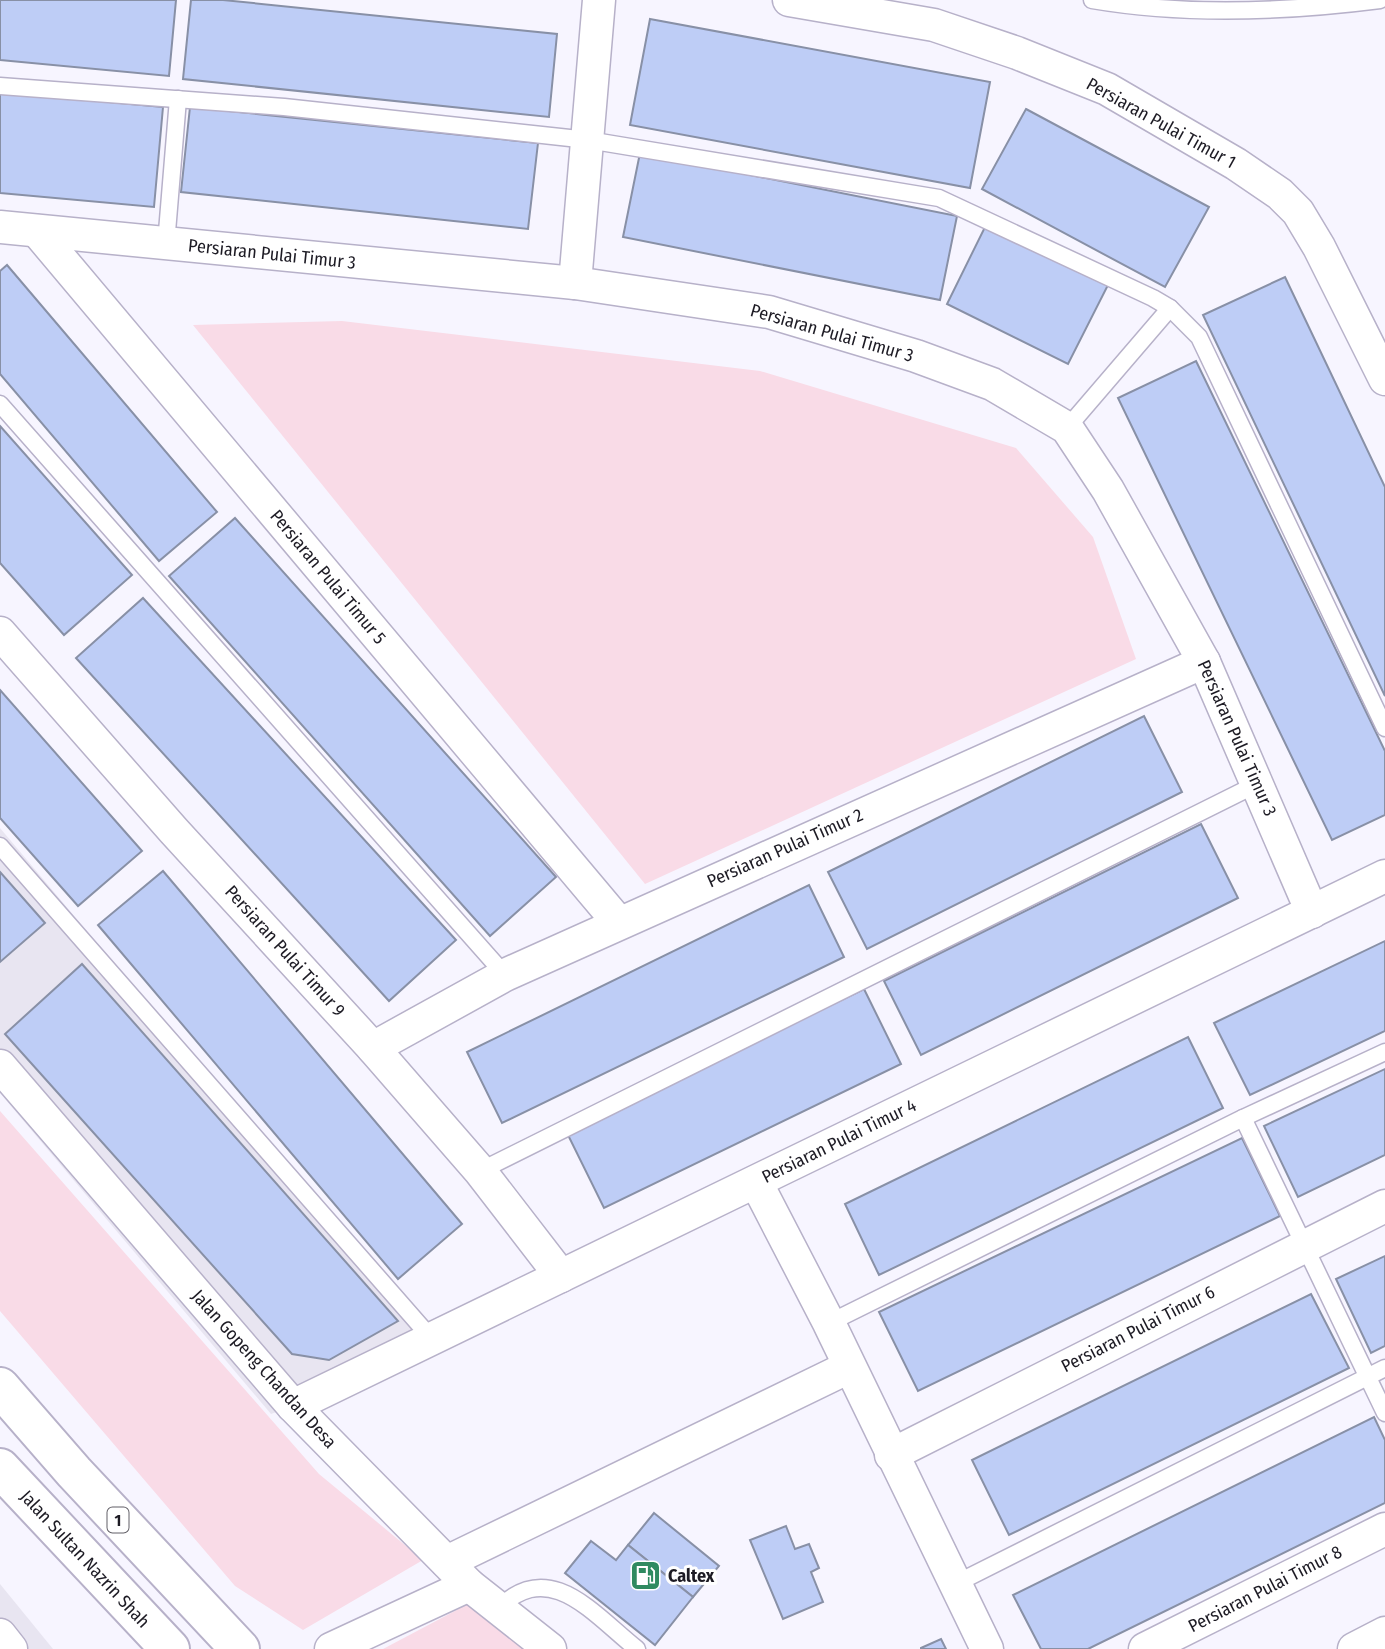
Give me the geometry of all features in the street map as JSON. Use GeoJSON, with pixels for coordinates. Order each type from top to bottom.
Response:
{"type":"FeatureCollection","features":[{"type":"Feature","properties":{"kind":"highway","name":"1"},"geometry":{"type":"LineString","coordinates":[[0,1387],[74,1472],[240,1649]]}},
{"type":"Feature","properties":{"kind":"highway","name":"Jalan Sultan Nazrin Shah"},"geometry":{"type":"LineString","coordinates":[[0,1468],[170,1649]]}},
{"type":"Feature","properties":{"kind":"street"},"geometry":{"type":"LineString","coordinates":[[575,283],[589,140],[598,0]]}},
{"type":"Feature","properties":{"kind":"street","name":"Persiaran Pulai Timur 1"},"geometry":{"type":"LineString","coordinates":[[789,0],[934,25],[1017,53],[1107,89],[1236,164],[1280,194],[1298,212],[1319,247],[1385,379]]}},
{"type":"Feature","properties":{"kind":"street","name":"Persiaran Pulai Timur 3"},"geometry":{"type":"LineString","coordinates":[[0,227],[575,283],[769,312],[916,356],[992,384],[1067,428],[1108,490],[1204,662],[1312,912]]}},
{"type":"Feature","properties":{"kind":"street","name":"Persiaran Pulai Timur 5"},"geometry":{"type":"LineString","coordinates":[[37,230],[619,923]]}},
{"type":"Feature","properties":{"kind":"street","name":"Persiaran Pulai Timur 9"},"geometry":{"type":"LineString","coordinates":[[0,633],[174,831],[373,1048],[480,1171],[561,1276]]}},
{"type":"Feature","properties":{"kind":"street","name":"Persiaran Pulai Timur 2"},"geometry":{"type":"LineString","coordinates":[[373,1048],[505,975],[1204,662]]}},
{"type":"Feature","properties":{"kind":"street","name":"Persiaran Pulai Timur 4"},"geometry":{"type":"LineString","coordinates":[[293,1406],[1385,876]]}},
{"type":"Feature","properties":{"kind":"street","name":"Jalan Gopeng Chandan Desa"},"geometry":{"type":"LineString","coordinates":[[0,1066],[293,1406],[469,1585],[550,1649]]}},
{"type":"Feature","properties":{"kind":"street"},"geometry":{"type":"LineString","coordinates":[[756,1182],[829,1323],[987,1649]]}},
{"type":"Feature","properties":{"kind":"street","name":"Persiaran Pulai Timur 6"},"geometry":{"type":"LineString","coordinates":[[891,1455],[1304,1244],[1385,1206]]}},
{"type":"Feature","properties":{"kind":"street"},"geometry":{"type":"LineString","coordinates":[[447,1562],[849,1367]]}},
{"type":"Feature","properties":{"kind":"street","name":"Persiaran Pulai Timur 8"},"geometry":{"type":"LineString","coordinates":[[1145,1649],[1385,1529]]}},
{"type":"Feature","properties":{"kind":"street"},"geometry":{"type":"LineString","coordinates":[[331,1649],[469,1585]]}},
{"type":"Feature","properties":{"kind":"street"},"geometry":{"type":"LineString","coordinates":[[1354,1649],[1385,1633]]}},
{"type":"Feature","properties":{"kind":"street"},"geometry":{"type":"LineString","coordinates":[[0,1635],[11,1649]]}},
{"type":"Feature","properties":{"kind":"lane"},"geometry":{"type":"LineString","coordinates":[[1092,0],[1124,6],[1292,11],[1380,0]]}},
{"type":"Feature","properties":{"kind":"lane"},"geometry":{"type":"LineString","coordinates":[[0,86],[284,107],[589,140],[939,198],[1170,308],[1199,337],[1385,728]]}},
{"type":"Feature","properties":{"kind":"lane"},"geometry":{"type":"LineString","coordinates":[[166,244],[178,99]]}},
{"type":"Feature","properties":{"kind":"lane"},"geometry":{"type":"LineString","coordinates":[[1067,428],[1170,308]]}},
{"type":"Feature","properties":{"kind":"lane"},"geometry":{"type":"LineString","coordinates":[[0,404],[505,975]]}},
{"type":"Feature","properties":{"kind":"lane"},"geometry":{"type":"LineString","coordinates":[[480,1171],[1257,784]]}},
{"type":"Feature","properties":{"kind":"lane"},"geometry":{"type":"LineString","coordinates":[[0,846],[432,1339]]}},
{"type":"Feature","properties":{"kind":"lane"},"geometry":{"type":"LineString","coordinates":[[829,1323],[1242,1118],[1385,1052]]}},
{"type":"Feature","properties":{"kind":"lane"},"geometry":{"type":"LineString","coordinates":[[1242,1118],[1385,1413]]}},
{"type":"Feature","properties":{"kind":"lane"},"geometry":{"type":"LineString","coordinates":[[955,1584],[1385,1368]]}},
{"type":"Feature","properties":{"kind":"lane"},"geometry":{"type":"LineString","coordinates":[[499,1608],[513,1594],[531,1587],[549,1586],[568,1594],[637,1649]]}},
{"type":"Feature","properties":{"kind":"shaded area"},"geometry":{"type":"Polygon","coordinates":[[[342,321],[760,371],[1016,448],[1093,537],[1136,659],[645,884],[193,325],[342,321]]]}},
{"type":"Feature","properties":{"kind":"shaded area"},"geometry":{"type":"Polygon","coordinates":[[[0,828],[440,1350],[271,1414],[0,1093],[0,828]]]}},
{"type":"Feature","properties":{"kind":"shaded area"},"geometry":{"type":"Polygon","coordinates":[[[0,1111],[319,1474],[423,1560],[303,1630],[235,1586],[0,1311],[0,1111]]]}},
{"type":"Feature","properties":{"kind":"shaded area"},"geometry":{"type":"Polygon","coordinates":[[[0,1584],[53,1649],[0,1649],[0,1584]]]}},
{"type":"Feature","properties":{"kind":"shaded area"},"geometry":{"type":"Polygon","coordinates":[[[470,1603],[525,1649],[383,1649],[470,1603]]]}},
{"type":"Feature","properties":{"kind":"building"},"geometry":{"type":"Polygon","coordinates":[[[0,0],[176,0],[169,76],[0,60],[0,0]]]}},
{"type":"Feature","properties":{"kind":"building"},"geometry":{"type":"Polygon","coordinates":[[[191,0],[223,0],[557,34],[549,117],[183,79],[191,0]]]}},
{"type":"Feature","properties":{"kind":"building"},"geometry":{"type":"Polygon","coordinates":[[[650,19],[990,82],[970,188],[630,125],[650,19]]]}},
{"type":"Feature","properties":{"kind":"building"},"geometry":{"type":"Polygon","coordinates":[[[0,92],[163,107],[154,207],[0,193],[0,92]]]}},
{"type":"Feature","properties":{"kind":"building"},"geometry":{"type":"Polygon","coordinates":[[[190,107],[538,143],[528,229],[181,192],[190,107]]]}},
{"type":"Feature","properties":{"kind":"building"},"geometry":{"type":"Polygon","coordinates":[[[1026,109],[1209,207],[1165,287],[982,189],[1026,109]]]}},
{"type":"Feature","properties":{"kind":"building"},"geometry":{"type":"Polygon","coordinates":[[[640,153],[957,216],[940,300],[623,237],[640,153]]]}},
{"type":"Feature","properties":{"kind":"building"},"geometry":{"type":"Polygon","coordinates":[[[986,225],[1108,285],[1068,364],[947,304],[986,225]]]}},
{"type":"Feature","properties":{"kind":"building"},"geometry":{"type":"Polygon","coordinates":[[[7,265],[217,512],[159,561],[0,374],[0,271],[7,265]]]}},
{"type":"Feature","properties":{"kind":"building"},"geometry":{"type":"Polygon","coordinates":[[[1285,277],[1385,487],[1385,696],[1203,315],[1285,277]]]}},
{"type":"Feature","properties":{"kind":"building"},"geometry":{"type":"Polygon","coordinates":[[[1196,361],[1385,751],[1385,815],[1332,840],[1118,398],[1196,361]]]}},
{"type":"Feature","properties":{"kind":"building"},"geometry":{"type":"Polygon","coordinates":[[[0,426],[132,575],[64,635],[0,563],[0,426]]]}},
{"type":"Feature","properties":{"kind":"building"},"geometry":{"type":"Polygon","coordinates":[[[235,518],[556,877],[490,936],[169,576],[235,518]]]}},
{"type":"Feature","properties":{"kind":"building"},"geometry":{"type":"Polygon","coordinates":[[[143,598],[456,940],[389,1001],[76,658],[143,598]]]}},
{"type":"Feature","properties":{"kind":"building"},"geometry":{"type":"Polygon","coordinates":[[[0,690],[142,851],[78,906],[0,818],[0,690]]]}},
{"type":"Feature","properties":{"kind":"building"},"geometry":{"type":"Polygon","coordinates":[[[1144,716],[1182,792],[867,949],[828,872],[1144,716]]]}},
{"type":"Feature","properties":{"kind":"building"},"geometry":{"type":"Polygon","coordinates":[[[1201,824],[1238,898],[921,1055],[884,981],[1201,824]]]}},
{"type":"Feature","properties":{"kind":"building"},"geometry":{"type":"Polygon","coordinates":[[[163,871],[462,1224],[398,1279],[98,925],[163,871]]]}},
{"type":"Feature","properties":{"kind":"building"},"geometry":{"type":"Polygon","coordinates":[[[0,872],[45,923],[0,962],[0,872]]]}},
{"type":"Feature","properties":{"kind":"building"},"geometry":{"type":"Polygon","coordinates":[[[809,885],[844,957],[502,1123],[467,1052],[809,885]]]}},
{"type":"Feature","properties":{"kind":"building"},"geometry":{"type":"Polygon","coordinates":[[[1385,941],[1385,1031],[1250,1095],[1214,1023],[1385,941]]]}},
{"type":"Feature","properties":{"kind":"building"},"geometry":{"type":"Polygon","coordinates":[[[82,964],[398,1321],[329,1360],[292,1354],[5,1034],[82,964]]]}},
{"type":"Feature","properties":{"kind":"building"},"geometry":{"type":"Polygon","coordinates":[[[864,989],[901,1064],[604,1208],[567,1133],[864,989]]]}},
{"type":"Feature","properties":{"kind":"building"},"geometry":{"type":"Polygon","coordinates":[[[1188,1037],[1223,1108],[879,1275],[845,1204],[1188,1037]]]}},
{"type":"Feature","properties":{"kind":"building"},"geometry":{"type":"Polygon","coordinates":[[[1385,1069],[1385,1155],[1298,1197],[1264,1126],[1385,1069]]]}},
{"type":"Feature","properties":{"kind":"building"},"geometry":{"type":"Polygon","coordinates":[[[1242,1138],[1280,1216],[918,1391],[879,1312],[1242,1138]]]}},
{"type":"Feature","properties":{"kind":"building"},"geometry":{"type":"Polygon","coordinates":[[[1385,1256],[1385,1346],[1371,1353],[1336,1279],[1385,1256]]]}},
{"type":"Feature","properties":{"kind":"building"},"geometry":{"type":"Polygon","coordinates":[[[1311,1294],[1349,1368],[1009,1535],[972,1460],[1311,1294]]]}},
{"type":"Feature","properties":{"kind":"building"},"geometry":{"type":"Polygon","coordinates":[[[1374,1417],[1385,1440],[1385,1503],[1088,1649],[1041,1649],[1013,1595],[1374,1417]]]}},
{"type":"Feature","properties":{"kind":"building"},"geometry":{"type":"Polygon","coordinates":[[[654,1513],[719,1566],[693,1597],[628,1545],[654,1513]]]}},
{"type":"Feature","properties":{"kind":"building"},"geometry":{"type":"Polygon","coordinates":[[[786,1526],[795,1549],[809,1544],[819,1568],[811,1572],[823,1602],[783,1619],[750,1540],[786,1526]]]}},
{"type":"Feature","properties":{"kind":"building"},"geometry":{"type":"Polygon","coordinates":[[[591,1541],[616,1560],[628,1545],[693,1597],[655,1645],[565,1573],[591,1541]]]}},
{"type":"Feature","properties":{"kind":"building"},"geometry":{"type":"Polygon","coordinates":[[[941,1639],[946,1649],[921,1649],[921,1648],[941,1639]]]}},
{"type":"Feature","properties":{"kind":"place","name":"Caltex"},"geometry":{"type":"Point","coordinates":[645,1576]}}]}
